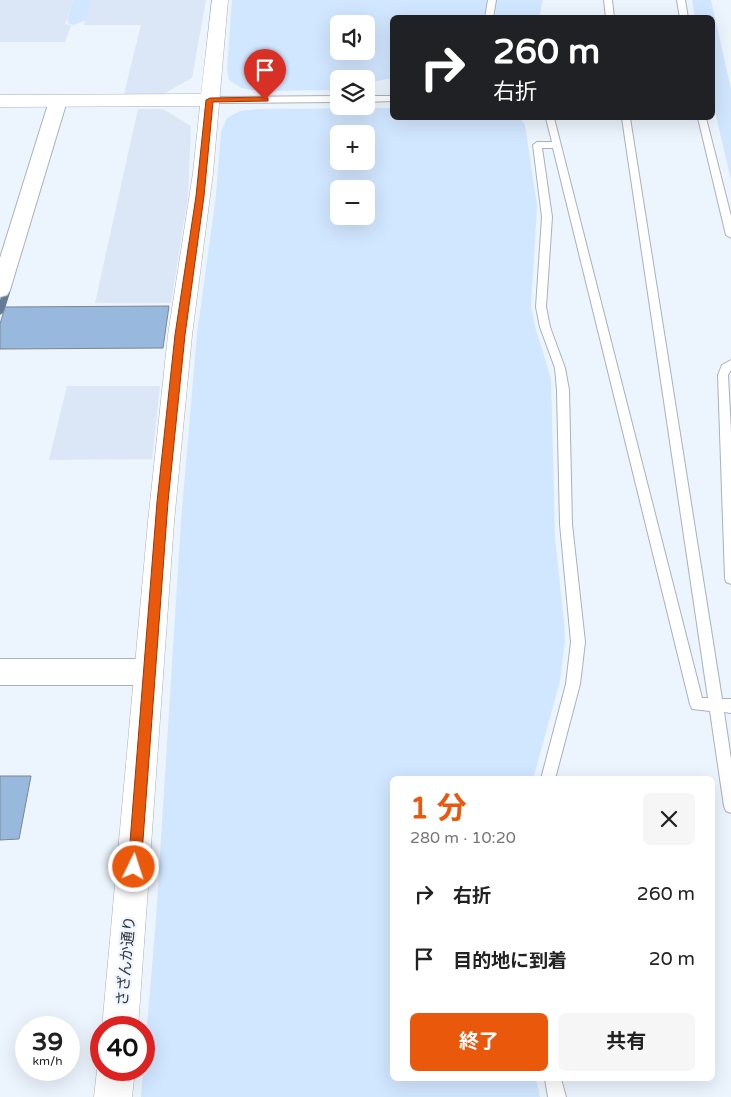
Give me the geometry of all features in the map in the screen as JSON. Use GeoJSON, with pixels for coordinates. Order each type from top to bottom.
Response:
{"type":"FeatureCollection","features":[{"type":"Feature","properties":{"kind":"street","name":"さざんか通り"},"geometry":{"type":"LineString","coordinates":[[121,1016],[161,522],[174,388],[200,196],[220,0]]}},
{"type":"Feature","properties":{"kind":"street"},"geometry":{"type":"LineString","coordinates":[[0,101],[210,100]]}},
{"type":"Feature","properties":{"kind":"street"},"geometry":{"type":"LineString","coordinates":[[0,290],[58,101]]}},
{"type":"Feature","properties":{"kind":"street"},"geometry":{"type":"LineString","coordinates":[[0,672],[149,672]]}},
{"type":"Feature","properties":{"kind":"street"},"geometry":{"type":"LineString","coordinates":[[113,1097],[115,1081]]}},
{"type":"Feature","properties":{"kind":"lane"},"geometry":{"type":"LineString","coordinates":[[490,15],[492,0]]}},
{"type":"Feature","properties":{"kind":"lane"},"geometry":{"type":"LineString","coordinates":[[608,0],[610,15]]}},
{"type":"Feature","properties":{"kind":"lane"},"geometry":{"type":"LineString","coordinates":[[681,0],[684,15]]}},
{"type":"Feature","properties":{"kind":"lane"},"geometry":{"type":"LineString","coordinates":[[210,100],[330,99]]}},
{"type":"Feature","properties":{"kind":"lane"},"geometry":{"type":"LineString","coordinates":[[375,99],[390,99]]}},
{"type":"Feature","properties":{"kind":"lane"},"geometry":{"type":"LineString","coordinates":[[551,120],[697,704],[731,706]]}},
{"type":"Feature","properties":{"kind":"lane"},"geometry":{"type":"LineString","coordinates":[[626,120],[731,806]]}},
{"type":"Feature","properties":{"kind":"lane"},"geometry":{"type":"LineString","coordinates":[[702,120],[731,235]]}},
{"type":"Feature","properties":{"kind":"lane"},"geometry":{"type":"LineString","coordinates":[[549,776],[573,684],[578,642],[567,532],[563,390],[560,368],[545,327],[541,307],[546,207],[537,146],[557,145]]}},
{"type":"Feature","properties":{"kind":"lane"},"geometry":{"type":"LineString","coordinates":[[731,364],[726,368],[723,375],[731,578]]}},
{"type":"Feature","properties":{"kind":"lane"},"geometry":{"type":"LineString","coordinates":[[553,1081],[557,1097]]}},
{"type":"Feature","properties":{"kind":"shaded area"},"geometry":{"type":"Polygon","coordinates":[[[0,0],[73,0],[65,24],[71,25],[65,42],[0,42],[0,0]]]}},
{"type":"Feature","properties":{"kind":"shaded area"},"geometry":{"type":"Polygon","coordinates":[[[73,0],[92,0],[86,20],[74,25],[68,23],[67,20],[73,0]]]}},
{"type":"Feature","properties":{"kind":"shaded area"},"geometry":{"type":"Polygon","coordinates":[[[92,0],[206,0],[192,78],[163,94],[124,94],[141,25],[84,25],[92,0]]]}},
{"type":"Feature","properties":{"kind":"shaded area"},"geometry":{"type":"Polygon","coordinates":[[[232,0],[487,0],[484,15],[390,15],[390,78],[375,81],[375,70],[330,70],[330,90],[259,91],[241,88],[229,80],[227,69],[232,0]]]}},
{"type":"Feature","properties":{"kind":"shaded area"},"geometry":{"type":"Polygon","coordinates":[[[497,0],[543,0],[539,15],[495,15],[497,0]]]}},
{"type":"Feature","properties":{"kind":"shaded area"},"geometry":{"type":"Polygon","coordinates":[[[692,0],[711,0],[714,15],[695,15],[692,0]]]}},
{"type":"Feature","properties":{"kind":"shaded area"},"geometry":{"type":"Polygon","coordinates":[[[715,18],[731,89],[731,180],[715,112],[715,18]]]}},
{"type":"Feature","properties":{"kind":"shaded area"},"geometry":{"type":"Polygon","coordinates":[[[330,108],[330,115],[375,115],[375,108],[390,108],[390,120],[521,120],[525,125],[537,206],[531,306],[535,327],[551,379],[555,539],[565,641],[560,681],[534,776],[390,776],[390,1081],[536,1081],[540,1097],[141,1097],[142,1081],[155,1081],[155,1016],[148,1016],[156,919],[181,521],[197,334],[216,195],[221,132],[227,118],[240,111],[258,109],[330,108]]]}},
{"type":"Feature","properties":{"kind":"shaded area"},"geometry":{"type":"Polygon","coordinates":[[[138,109],[163,109],[191,126],[188,196],[171,303],[95,303],[138,109]]]}},
{"type":"Feature","properties":{"kind":"shaded area"},"geometry":{"type":"Polygon","coordinates":[[[67,386],[160,386],[152,459],[49,460],[67,386]]]}},
{"type":"Feature","properties":{"kind":"building"},"geometry":{"type":"Polygon","coordinates":[[[169,306],[163,348],[0,349],[0,324],[5,307],[169,306]]]}},
{"type":"Feature","properties":{"kind":"building"},"geometry":{"type":"Polygon","coordinates":[[[0,776],[31,776],[19,839],[0,840],[0,776]]]}},
{"type":"Feature","properties":{"kind":"waterway"},"geometry":{"type":"LineString","coordinates":[[0,312],[8,286]]}},
{"type":"Feature","properties":{"kind":"route"},"geometry":{"type":"LineString","coordinates":[[134,867],[172,407],[180,335],[200,196],[210,100],[265,100]]}}]}
